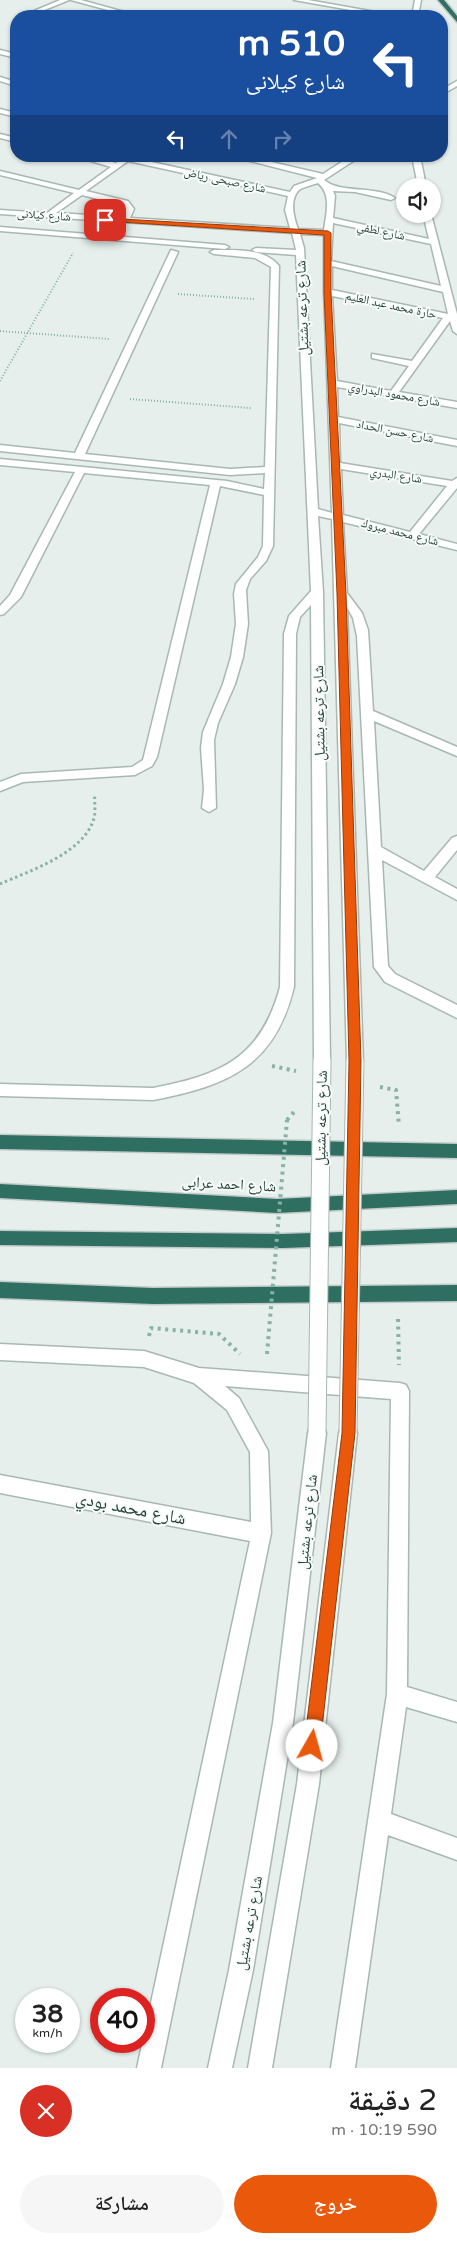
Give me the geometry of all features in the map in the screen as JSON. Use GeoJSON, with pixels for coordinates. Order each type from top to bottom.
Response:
{"type":"FeatureCollection","features":[{"type":"Feature","properties":{"kind":"highway"},"geometry":{"type":"LineString","coordinates":[[441,0],[457,20]]}},
{"type":"Feature","properties":{"kind":"highway"},"geometry":{"type":"LineString","coordinates":[[0,1142],[457,1151]]}},
{"type":"Feature","properties":{"kind":"highway","name":"شارع احمد عرابى"},"geometry":{"type":"LineString","coordinates":[[0,1192],[278,1206],[457,1197]]}},
{"type":"Feature","properties":{"kind":"highway"},"geometry":{"type":"LineString","coordinates":[[0,1238],[283,1241],[457,1235]]}},
{"type":"Feature","properties":{"kind":"highway"},"geometry":{"type":"LineString","coordinates":[[0,1290],[152,1296],[457,1293]]}},
{"type":"Feature","properties":{"kind":"street"},"geometry":{"type":"LineString","coordinates":[[40,10],[66,0]]}},
{"type":"Feature","properties":{"kind":"street"},"geometry":{"type":"LineString","coordinates":[[74,0],[113,10]]}},
{"type":"Feature","properties":{"kind":"street"},"geometry":{"type":"LineString","coordinates":[[297,0],[358,10]]}},
{"type":"Feature","properties":{"kind":"street"},"geometry":{"type":"LineString","coordinates":[[101,162],[117,166]]}},
{"type":"Feature","properties":{"kind":"street"},"geometry":{"type":"LineString","coordinates":[[47,216],[123,162]]}},
{"type":"Feature","properties":{"kind":"street","name":"شارع صبحى رياض"},"geometry":{"type":"LineString","coordinates":[[151,162],[292,195]]}},
{"type":"Feature","properties":{"kind":"street"},"geometry":{"type":"LineString","coordinates":[[256,162],[355,190],[391,198]]}},
{"type":"Feature","properties":{"kind":"street"},"geometry":{"type":"LineString","coordinates":[[292,195],[301,185],[324,181],[349,162]]}},
{"type":"Feature","properties":{"kind":"street"},"geometry":{"type":"LineString","coordinates":[[417,162],[420,178]]}},
{"type":"Feature","properties":{"kind":"street"},"geometry":{"type":"LineString","coordinates":[[0,173],[128,205],[130,209],[124,221]]}},
{"type":"Feature","properties":{"kind":"street","name":"شارع ترعه بشتيل"},"geometry":{"type":"LineString","coordinates":[[260,2068],[308,1784],[348,1433],[355,1061],[341,594],[327,262],[331,196],[324,181]]}},
{"type":"Feature","properties":{"kind":"street","name":"شارع ترعه بشتيل"},"geometry":{"type":"LineString","coordinates":[[220,2068],[241,1970],[283,1723],[316,1433],[322,1060],[317,592],[300,253],[289,212],[292,195]]}},
{"type":"Feature","properties":{"kind":"street","name":"شارع كيلانى"},"geometry":{"type":"LineString","coordinates":[[0,212],[328,233]]}},
{"type":"Feature","properties":{"kind":"street","name":"شارع لطفي"},"geometry":{"type":"LineString","coordinates":[[329,220],[433,242]]}},
{"type":"Feature","properties":{"kind":"street"},"geometry":{"type":"LineString","coordinates":[[429,223],[433,242],[447,278],[446,290],[451,317],[457,331]]}},
{"type":"Feature","properties":{"kind":"street"},"geometry":{"type":"LineString","coordinates":[[0,229],[300,253]]}},
{"type":"Feature","properties":{"kind":"street"},"geometry":{"type":"LineString","coordinates":[[79,456],[174,252]]}},
{"type":"Feature","properties":{"kind":"street"},"geometry":{"type":"LineString","coordinates":[[209,808],[211,782],[207,756],[210,728],[232,676],[238,650],[242,626],[241,584],[265,558],[267,552],[275,266],[273,263],[257,256],[214,252]]}},
{"type":"Feature","properties":{"kind":"street"},"geometry":{"type":"LineString","coordinates":[[327,262],[446,290]]}},
{"type":"Feature","properties":{"kind":"street","name":"حارة محمد عبد العليم"},"geometry":{"type":"LineString","coordinates":[[328,292],[451,317]]}},
{"type":"Feature","properties":{"kind":"street"},"geometry":{"type":"LineString","coordinates":[[394,393],[451,317]]}},
{"type":"Feature","properties":{"kind":"street"},"geometry":{"type":"LineString","coordinates":[[375,356],[414,364]]}},
{"type":"Feature","properties":{"kind":"street","name":"شارع محمود البدراوي"},"geometry":{"type":"LineString","coordinates":[[332,383],[457,405]]}},
{"type":"Feature","properties":{"kind":"street","name":"شارع حسن الحداد"},"geometry":{"type":"LineString","coordinates":[[333,419],[457,443]]}},
{"type":"Feature","properties":{"kind":"street"},"geometry":{"type":"LineString","coordinates":[[0,448],[230,472],[270,470]]}},
{"type":"Feature","properties":{"kind":"street"},"geometry":{"type":"LineString","coordinates":[[0,462],[244,486],[269,493]]}},
{"type":"Feature","properties":{"kind":"street","name":"شارع البدري"},"geometry":{"type":"LineString","coordinates":[[335,465],[456,483]]}},
{"type":"Feature","properties":{"kind":"street"},"geometry":{"type":"LineString","coordinates":[[0,612],[15,597],[81,470]]}},
{"type":"Feature","properties":{"kind":"street"},"geometry":{"type":"LineString","coordinates":[[0,786],[21,778],[135,771],[148,763],[216,483]]}},
{"type":"Feature","properties":{"kind":"street"},"geometry":{"type":"LineString","coordinates":[[413,535],[456,483]]}},
{"type":"Feature","properties":{"kind":"street","name":"شارع محمد مبروك"},"geometry":{"type":"LineString","coordinates":[[313,511],[457,547]]}},
{"type":"Feature","properties":{"kind":"street"},"geometry":{"type":"LineString","coordinates":[[0,1090],[153,1094],[179,1090],[203,1084],[225,1074],[245,1061],[263,1045],[276,1026],[284,1007],[287,987],[290,634],[296,616],[317,592]]}},
{"type":"Feature","properties":{"kind":"street"},"geometry":{"type":"LineString","coordinates":[[341,594],[356,610],[362,627],[381,967],[390,978],[457,1012]]}},
{"type":"Feature","properties":{"kind":"street"},"geometry":{"type":"LineString","coordinates":[[368,713],[457,752]]}},
{"type":"Feature","properties":{"kind":"street"},"geometry":{"type":"LineString","coordinates":[[427,877],[457,841]]}},
{"type":"Feature","properties":{"kind":"street"},"geometry":{"type":"LineString","coordinates":[[375,850],[457,895]]}},
{"type":"Feature","properties":{"kind":"street"},"geometry":{"type":"LineString","coordinates":[[0,1352],[144,1359],[199,1376],[400,1391],[397,1694],[343,2068]]}},
{"type":"Feature","properties":{"kind":"street"},"geometry":{"type":"LineString","coordinates":[[149,2068],[261,1532],[259,1451],[233,1404],[199,1376]]}},
{"type":"Feature","properties":{"kind":"street","name":"شارع محمد بودي"},"geometry":{"type":"LineString","coordinates":[[0,1484],[261,1532]]}},
{"type":"Feature","properties":{"kind":"street"},"geometry":{"type":"LineString","coordinates":[[397,1694],[457,1712]]}},
{"type":"Feature","properties":{"kind":"street"},"geometry":{"type":"LineString","coordinates":[[380,1821],[457,1849]]}},
{"type":"Feature","properties":{"kind":"path"},"geometry":{"type":"LineString","coordinates":[[0,381],[76,248]]}},
{"type":"Feature","properties":{"kind":"path"},"geometry":{"type":"LineString","coordinates":[[155,292],[274,300]]}},
{"type":"Feature","properties":{"kind":"path"},"geometry":{"type":"LineString","coordinates":[[0,331],[133,341]]}},
{"type":"Feature","properties":{"kind":"path"},"geometry":{"type":"LineString","coordinates":[[107,397],[271,410]]}},
{"type":"Feature","properties":{"kind":"path"},"geometry":{"type":"LineString","coordinates":[[0,884],[68,852],[84,836],[94,818],[96,772]]}},
{"type":"Feature","properties":{"kind":"path"},"geometry":{"type":"LineString","coordinates":[[266,1360],[287,1120]]}},
{"type":"Feature","properties":{"kind":"path"},"geometry":{"type":"LineString","coordinates":[[396,1293],[400,1391]]}},
{"type":"Feature","properties":{"kind":"path"},"geometry":{"type":"LineString","coordinates":[[151,1328],[219,1334],[243,1357]]}},
{"type":"Feature","properties":{"kind":"route"},"geometry":{"type":"LineString","coordinates":[[105,220],[328,233],[328,292],[341,594],[355,1061],[348,1433],[340,1518],[312,1746]]}}]}
